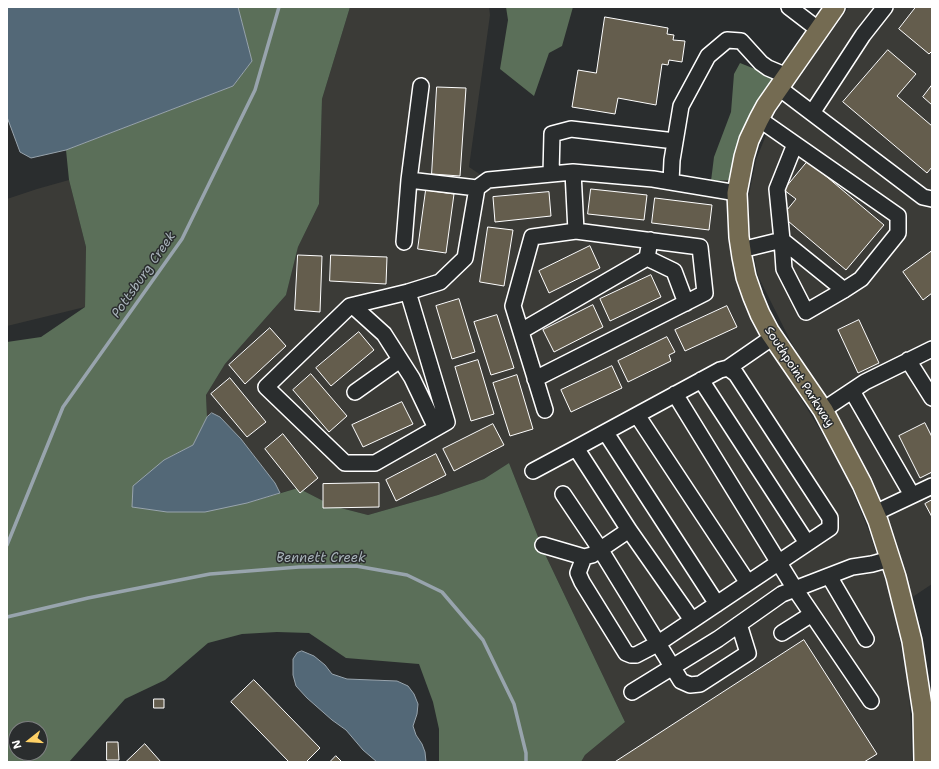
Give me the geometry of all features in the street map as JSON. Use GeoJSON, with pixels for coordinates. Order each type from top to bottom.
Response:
{"type":"FeatureCollection","features":[{"type":"Feature","properties":{"kind":"main road","name":"Southpoint Parkway"},"geometry":{"type":"LineString","coordinates":[[835,7],[766,106],[749,140],[737,193],[741,250],[746,277],[760,314],[773,337],[824,410],[856,471],[875,513],[896,577],[928,712],[924,762]]}},
{"type":"Feature","properties":{"kind":"lane"},"geometry":{"type":"LineString","coordinates":[[789,7],[819,30]]}},
{"type":"Feature","properties":{"kind":"lane"},"geometry":{"type":"LineString","coordinates":[[812,113],[863,35],[886,7]]}},
{"type":"Feature","properties":{"kind":"lane"},"geometry":{"type":"LineString","coordinates":[[671,182],[672,160],[681,106],[708,56],[727,40],[741,41],[761,63],[783,82],[812,113],[923,197],[932,199]]}},
{"type":"Feature","properties":{"kind":"lane"},"geometry":{"type":"LineString","coordinates":[[404,242],[409,180],[421,86]]}},
{"type":"Feature","properties":{"kind":"lane"},"geometry":{"type":"LineString","coordinates":[[759,119],[795,144],[898,216],[898,233],[861,279],[806,312],[784,270],[777,189],[795,144]]}},
{"type":"Feature","properties":{"kind":"lane"},"geometry":{"type":"LineString","coordinates":[[551,174],[552,134],[571,129],[676,141]]}},
{"type":"Feature","properties":{"kind":"lane"},"geometry":{"type":"LineString","coordinates":[[409,180],[477,188],[488,180],[573,172],[653,179],[737,193]]}},
{"type":"Feature","properties":{"kind":"lane"},"geometry":{"type":"LineString","coordinates":[[573,172],[576,231]]}},
{"type":"Feature","properties":{"kind":"lane"},"geometry":{"type":"LineString","coordinates":[[408,292],[447,422],[375,463],[345,463],[266,387],[350,306],[408,292],[440,282],[465,258],[477,188]]}},
{"type":"Feature","properties":{"kind":"lane"},"geometry":{"type":"LineString","coordinates":[[535,379],[704,293],[700,246],[576,231],[532,237],[513,306],[535,379],[545,410]]}},
{"type":"Feature","properties":{"kind":"lane"},"geometry":{"type":"LineString","coordinates":[[647,258],[650,240]]}},
{"type":"Feature","properties":{"kind":"lane"},"geometry":{"type":"LineString","coordinates":[[741,250],[782,240]]}},
{"type":"Feature","properties":{"kind":"lane"},"geometry":{"type":"LineString","coordinates":[[782,240],[844,290]]}},
{"type":"Feature","properties":{"kind":"lane"},"geometry":{"type":"LineString","coordinates":[[521,331],[647,258]]}},
{"type":"Feature","properties":{"kind":"lane"},"geometry":{"type":"LineString","coordinates":[[647,258],[674,271],[686,303]]}},
{"type":"Feature","properties":{"kind":"lane"},"geometry":{"type":"LineString","coordinates":[[353,306],[384,334],[412,378],[436,428]]}},
{"type":"Feature","properties":{"kind":"lane"},"geometry":{"type":"LineString","coordinates":[[533,471],[701,380],[720,370],[728,368],[773,337]]}},
{"type":"Feature","properties":{"kind":"lane"},"geometry":{"type":"LineString","coordinates":[[824,410],[865,382],[932,348]]}},
{"type":"Feature","properties":{"kind":"lane"},"geometry":{"type":"LineString","coordinates":[[355,392],[400,360]]}},
{"type":"Feature","properties":{"kind":"lane"},"geometry":{"type":"LineString","coordinates":[[908,360],[932,398]]}},
{"type":"Feature","properties":{"kind":"lane"},"geometry":{"type":"LineString","coordinates":[[584,557],[578,573],[582,582],[626,653],[636,655],[658,644],[830,528],[830,518],[736,374],[728,368]]}},
{"type":"Feature","properties":{"kind":"lane"},"geometry":{"type":"LineString","coordinates":[[701,380],[807,543]]}},
{"type":"Feature","properties":{"kind":"lane"},"geometry":{"type":"LineString","coordinates":[[852,391],[912,495]]}},
{"type":"Feature","properties":{"kind":"lane"},"geometry":{"type":"LineString","coordinates":[[675,394],[795,589],[871,701]]}},
{"type":"Feature","properties":{"kind":"lane"},"geometry":{"type":"LineString","coordinates":[[637,415],[748,583]]}},
{"type":"Feature","properties":{"kind":"lane"},"geometry":{"type":"LineString","coordinates":[[606,432],[717,604]]}},
{"type":"Feature","properties":{"kind":"lane"},"geometry":{"type":"LineString","coordinates":[[576,448],[629,530],[692,620]]}},
{"type":"Feature","properties":{"kind":"lane"},"geometry":{"type":"LineString","coordinates":[[875,513],[932,486]]}},
{"type":"Feature","properties":{"kind":"lane"},"geometry":{"type":"LineString","coordinates":[[563,494],[600,549],[681,681],[690,685],[700,684],[748,653],[739,624]]}},
{"type":"Feature","properties":{"kind":"lane"},"geometry":{"type":"LineString","coordinates":[[543,545],[584,557],[592,555],[629,530]]}},
{"type":"Feature","properties":{"kind":"lane"},"geometry":{"type":"LineString","coordinates":[[632,692],[718,639],[782,594],[852,567],[890,559]]}},
{"type":"Feature","properties":{"kind":"lane"},"geometry":{"type":"LineString","coordinates":[[829,576],[866,639]]}},
{"type":"Feature","properties":{"kind":"lane"},"geometry":{"type":"LineString","coordinates":[[782,633],[812,614]]}},
{"type":"Feature","properties":{"kind":"shaded area"},"geometry":{"type":"Polygon","coordinates":[[[350,7],[489,7],[490,15],[469,167],[481,175],[532,165],[604,166],[711,181],[730,180],[730,243],[736,273],[756,326],[832,449],[849,482],[870,534],[888,588],[908,682],[912,762],[581,762],[585,755],[625,722],[544,552],[509,463],[484,479],[438,495],[368,515],[333,506],[298,488],[280,493],[275,483],[241,439],[220,417],[212,413],[207,417],[206,395],[225,364],[286,295],[298,247],[319,204],[322,99],[350,7]]]}},
{"type":"Feature","properties":{"kind":"shaded area"},"geometry":{"type":"Polygon","coordinates":[[[849,7],[932,7],[932,584],[911,598],[836,416],[791,342],[758,276],[749,230],[748,200],[756,160],[775,113],[849,7]]]}},
{"type":"Feature","properties":{"kind":"shaded area"},"geometry":{"type":"Polygon","coordinates":[[[69,180],[86,247],[85,307],[7,326],[7,199],[69,180]]]}},
{"type":"Feature","properties":{"kind":"green space"},"geometry":{"type":"Polygon","coordinates":[[[238,7],[350,7],[322,99],[319,204],[298,247],[286,295],[225,364],[206,395],[207,417],[193,445],[164,460],[247,503],[298,488],[333,506],[368,515],[438,495],[484,479],[509,463],[544,552],[625,722],[585,755],[581,762],[439,762],[439,729],[433,702],[419,664],[346,658],[309,633],[277,632],[242,634],[208,643],[165,680],[125,699],[69,762],[7,762],[7,342],[41,337],[85,307],[86,247],[69,180],[66,150],[233,86],[252,61],[238,7]]]}},
{"type":"Feature","properties":{"kind":"green space"},"geometry":{"type":"Polygon","coordinates":[[[506,7],[573,7],[562,46],[549,53],[534,96],[500,69],[508,20],[506,7]]]}},
{"type":"Feature","properties":{"kind":"green space"},"geometry":{"type":"Polygon","coordinates":[[[740,63],[775,77],[730,180],[711,181],[714,157],[731,112],[734,74],[740,63]]]}},
{"type":"Feature","properties":{"kind":"water"},"geometry":{"type":"Polygon","coordinates":[[[7,7],[238,7],[252,61],[233,86],[66,150],[31,158],[20,152],[7,117],[7,7]]]}},
{"type":"Feature","properties":{"kind":"water"},"geometry":{"type":"Polygon","coordinates":[[[212,413],[220,417],[241,439],[275,483],[280,493],[247,503],[205,512],[167,512],[132,507],[133,486],[164,460],[193,445],[207,417],[212,413]]]}},
{"type":"Feature","properties":{"kind":"water"},"geometry":{"type":"Polygon","coordinates":[[[302,651],[314,656],[325,665],[332,674],[347,679],[397,681],[408,686],[414,694],[418,704],[417,714],[413,726],[425,752],[426,762],[377,762],[363,750],[346,730],[307,698],[296,686],[293,675],[293,659],[297,653],[302,651]]]}},
{"type":"Feature","properties":{"kind":"building"},"geometry":{"type":"Polygon","coordinates":[[[916,7],[932,7],[932,51],[929,54],[899,29],[916,7]]]}},
{"type":"Feature","properties":{"kind":"building"},"geometry":{"type":"Polygon","coordinates":[[[605,17],[668,28],[667,34],[674,35],[673,40],[685,41],[682,62],[669,60],[668,65],[662,64],[656,105],[618,98],[615,114],[572,107],[578,70],[596,73],[605,17]]]}},
{"type":"Feature","properties":{"kind":"building"},"geometry":{"type":"Polygon","coordinates":[[[888,50],[916,74],[897,96],[932,126],[932,167],[927,173],[843,102],[888,50]]]}},
{"type":"Feature","properties":{"kind":"building"},"geometry":{"type":"Polygon","coordinates":[[[932,85],[932,105],[923,97],[932,85]]]}},
{"type":"Feature","properties":{"kind":"building"},"geometry":{"type":"Polygon","coordinates":[[[437,87],[466,88],[460,176],[432,174],[437,87]]]}},
{"type":"Feature","properties":{"kind":"building"},"geometry":{"type":"Polygon","coordinates":[[[808,161],[884,225],[846,270],[782,216],[796,199],[784,190],[808,161]]]}},
{"type":"Feature","properties":{"kind":"building"},"geometry":{"type":"Polygon","coordinates":[[[591,189],[647,195],[644,220],[588,214],[591,189]]]}},
{"type":"Feature","properties":{"kind":"building"},"geometry":{"type":"Polygon","coordinates":[[[426,190],[454,194],[446,253],[418,249],[426,190]]]}},
{"type":"Feature","properties":{"kind":"building"},"geometry":{"type":"Polygon","coordinates":[[[549,192],[551,216],[495,222],[493,197],[549,192]]]}},
{"type":"Feature","properties":{"kind":"building"},"geometry":{"type":"Polygon","coordinates":[[[655,198],[712,205],[709,230],[652,223],[655,198]]]}},
{"type":"Feature","properties":{"kind":"building"},"geometry":{"type":"Polygon","coordinates":[[[488,227],[513,230],[504,286],[480,282],[488,227]]]}},
{"type":"Feature","properties":{"kind":"building"},"geometry":{"type":"Polygon","coordinates":[[[590,246],[600,268],[549,293],[539,271],[590,246]]]}},
{"type":"Feature","properties":{"kind":"building"},"geometry":{"type":"Polygon","coordinates":[[[932,251],[932,293],[923,300],[903,272],[932,251]]]}},
{"type":"Feature","properties":{"kind":"building"},"geometry":{"type":"Polygon","coordinates":[[[298,255],[322,256],[320,312],[295,310],[298,255]]]}},
{"type":"Feature","properties":{"kind":"building"},"geometry":{"type":"Polygon","coordinates":[[[331,255],[387,257],[386,284],[330,281],[331,255]]]}},
{"type":"Feature","properties":{"kind":"building"},"geometry":{"type":"Polygon","coordinates":[[[651,275],[661,297],[610,321],[600,299],[651,275]]]}},
{"type":"Feature","properties":{"kind":"building"},"geometry":{"type":"Polygon","coordinates":[[[459,299],[475,352],[452,359],[436,306],[459,299]]]}},
{"type":"Feature","properties":{"kind":"building"},"geometry":{"type":"Polygon","coordinates":[[[593,305],[603,327],[554,352],[543,330],[593,305]]]}},
{"type":"Feature","properties":{"kind":"building"},"geometry":{"type":"Polygon","coordinates":[[[727,306],[737,327],[685,351],[675,330],[727,306]]]}},
{"type":"Feature","properties":{"kind":"building"},"geometry":{"type":"Polygon","coordinates":[[[497,315],[514,368],[491,375],[474,322],[497,315]]]}},
{"type":"Feature","properties":{"kind":"building"},"geometry":{"type":"Polygon","coordinates":[[[859,320],[879,363],[858,373],[838,330],[859,320]]]}},
{"type":"Feature","properties":{"kind":"building"},"geometry":{"type":"Polygon","coordinates":[[[270,328],[286,346],[245,384],[229,365],[270,328]]]}},
{"type":"Feature","properties":{"kind":"building"},"geometry":{"type":"Polygon","coordinates":[[[359,332],[374,350],[331,386],[316,368],[359,332]]]}},
{"type":"Feature","properties":{"kind":"building"},"geometry":{"type":"Polygon","coordinates":[[[667,337],[675,352],[669,355],[671,361],[628,382],[618,361],[667,337]]]}},
{"type":"Feature","properties":{"kind":"building"},"geometry":{"type":"Polygon","coordinates":[[[478,360],[494,414],[471,421],[455,367],[478,360]]]}},
{"type":"Feature","properties":{"kind":"building"},"geometry":{"type":"Polygon","coordinates":[[[612,366],[622,388],[571,412],[561,390],[612,366]]]}},
{"type":"Feature","properties":{"kind":"building"},"geometry":{"type":"Polygon","coordinates":[[[311,374],[347,416],[329,432],[293,390],[311,374]]]}},
{"type":"Feature","properties":{"kind":"building"},"geometry":{"type":"Polygon","coordinates":[[[517,375],[533,429],[510,436],[493,383],[517,375]]]}},
{"type":"Feature","properties":{"kind":"building"},"geometry":{"type":"Polygon","coordinates":[[[230,378],[266,422],[247,437],[211,394],[230,378]]]}},
{"type":"Feature","properties":{"kind":"building"},"geometry":{"type":"Polygon","coordinates":[[[402,402],[413,424],[363,447],[352,425],[402,402]]]}},
{"type":"Feature","properties":{"kind":"building"},"geometry":{"type":"Polygon","coordinates":[[[925,423],[932,437],[932,472],[920,478],[899,436],[925,423]]]}},
{"type":"Feature","properties":{"kind":"building"},"geometry":{"type":"Polygon","coordinates":[[[493,424],[504,445],[454,471],[443,449],[493,424]]]}},
{"type":"Feature","properties":{"kind":"building"},"geometry":{"type":"Polygon","coordinates":[[[283,434],[318,478],[300,493],[265,449],[283,434]]]}},
{"type":"Feature","properties":{"kind":"building"},"geometry":{"type":"Polygon","coordinates":[[[436,454],[446,475],[396,501],[386,480],[436,454]]]}},
{"type":"Feature","properties":{"kind":"building"},"geometry":{"type":"Polygon","coordinates":[[[379,483],[379,507],[323,508],[323,484],[379,483]]]}},
{"type":"Feature","properties":{"kind":"building"},"geometry":{"type":"Polygon","coordinates":[[[932,500],[932,517],[925,504],[932,500]]]}},
{"type":"Feature","properties":{"kind":"building"},"geometry":{"type":"Polygon","coordinates":[[[804,640],[877,754],[864,762],[615,762],[804,640]]]}},
{"type":"Feature","properties":{"kind":"building"},"geometry":{"type":"Polygon","coordinates":[[[254,680],[320,748],[306,762],[289,762],[231,702],[254,680]]]}},
{"type":"Feature","properties":{"kind":"building"},"geometry":{"type":"Polygon","coordinates":[[[154,699],[164,699],[164,708],[154,708],[154,699]]]}},
{"type":"Feature","properties":{"kind":"building"},"geometry":{"type":"Polygon","coordinates":[[[107,742],[118,742],[119,760],[107,760],[107,742]]]}},
{"type":"Feature","properties":{"kind":"building"},"geometry":{"type":"Polygon","coordinates":[[[145,744],[161,762],[126,762],[145,744]]]}},
{"type":"Feature","properties":{"kind":"building"},"geometry":{"type":"Polygon","coordinates":[[[336,756],[342,762],[330,762],[336,756]]]}},
{"type":"Feature","properties":{"kind":"waterway","name":"Pottsburg Creek"},"geometry":{"type":"LineString","coordinates":[[7,545],[63,407],[182,239],[255,90],[279,7]]}},
{"type":"Feature","properties":{"kind":"waterway","name":"Bennett Creek"},"geometry":{"type":"LineString","coordinates":[[7,617],[88,598],[210,574],[299,567],[356,566],[407,575],[442,592],[483,640],[514,704],[526,753],[526,762]]}}]}
